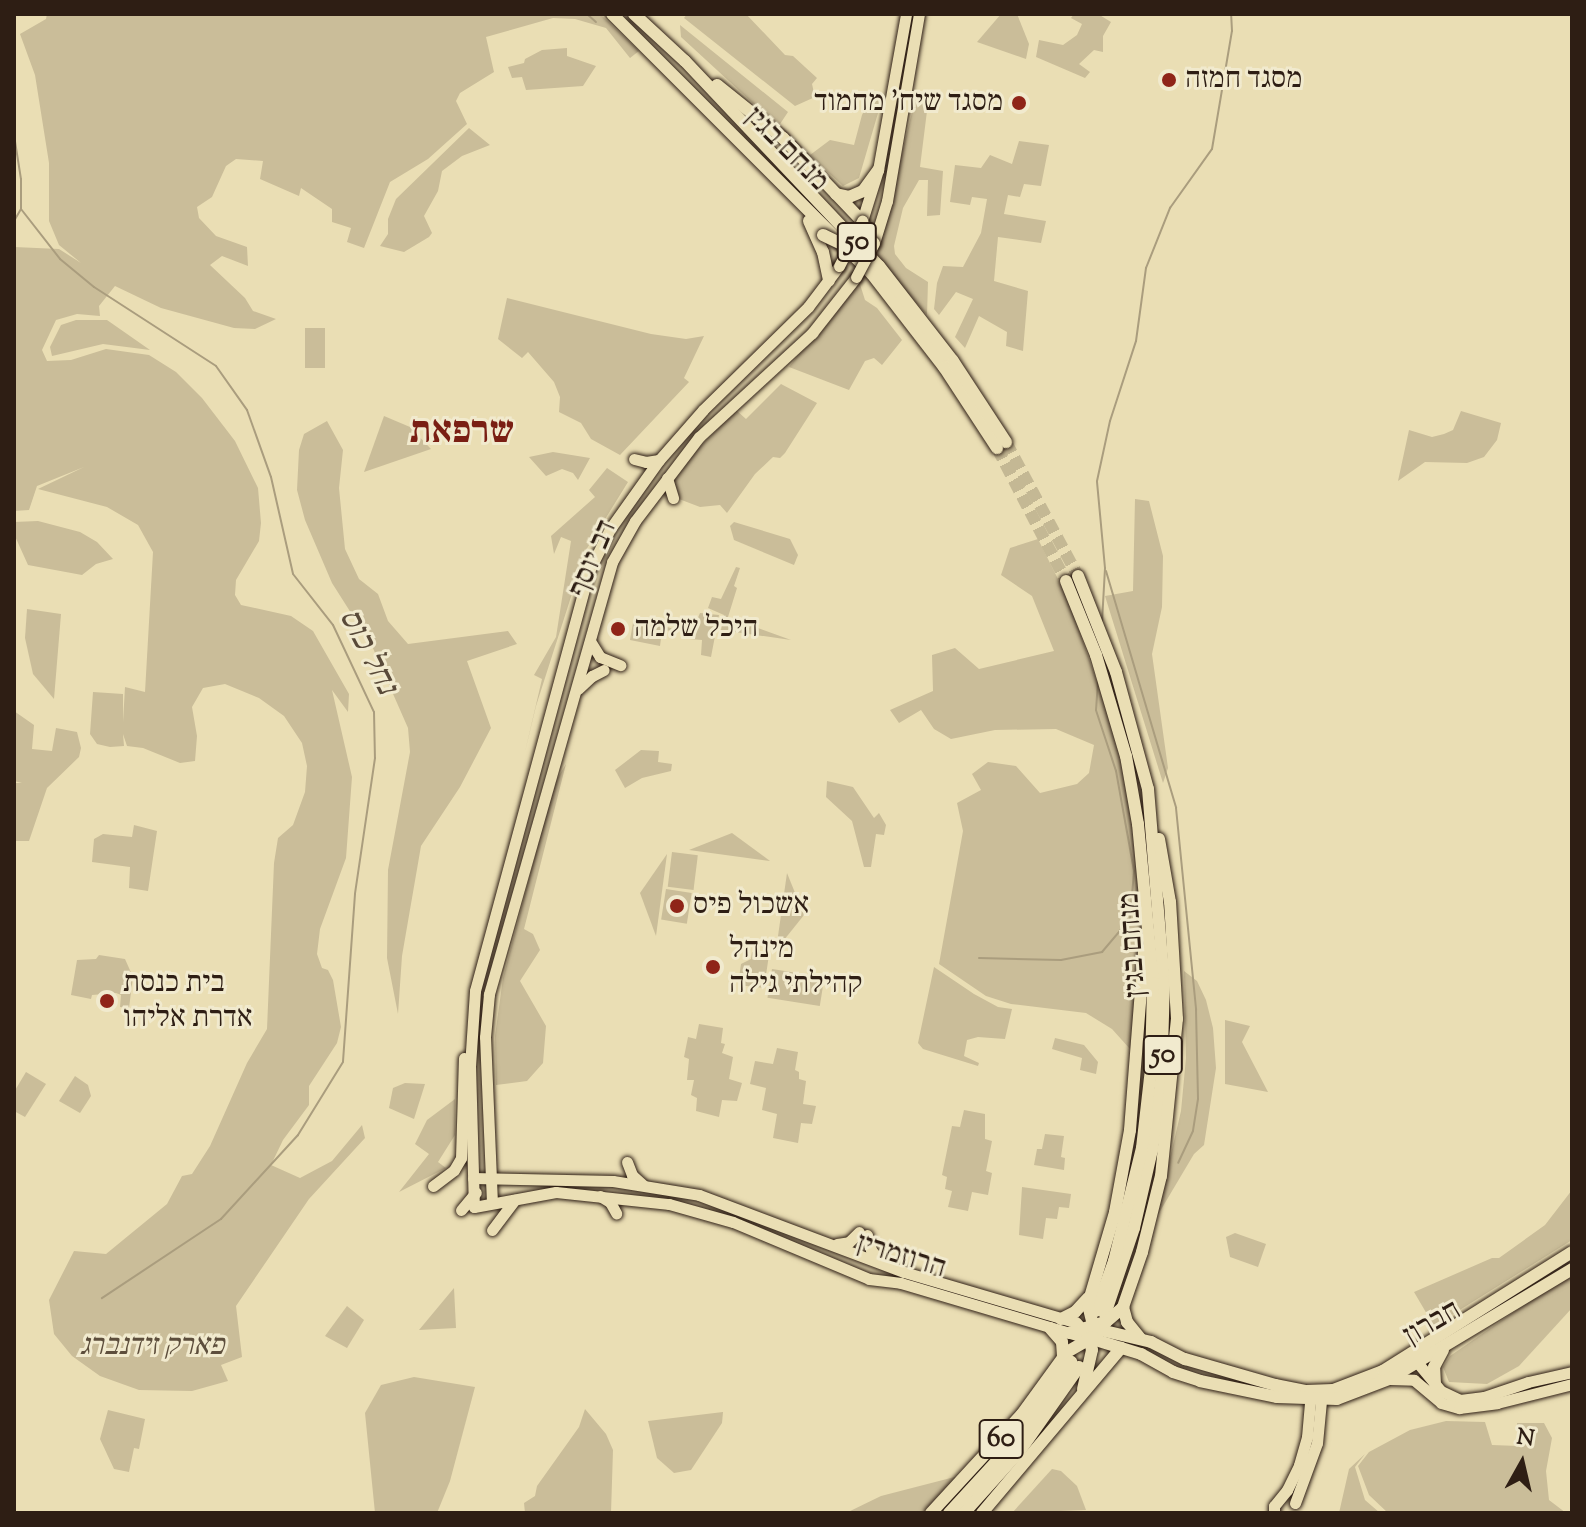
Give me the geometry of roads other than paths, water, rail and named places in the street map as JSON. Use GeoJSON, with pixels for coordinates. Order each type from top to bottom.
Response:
{"type":"FeatureCollection","features":[{"type":"Feature","properties":{"kind":"highway","name":"מנחם בגין"},"geometry":{"type":"LineString","coordinates":[[612,14],[872,274],[1002,445],[909,301],[685,61],[634,14]]}},
{"type":"Feature","properties":{"kind":"highway"},"geometry":{"type":"LineString","coordinates":[[674,73],[718,127],[823,235],[850,247],[876,237],[783,138],[685,61]]}},
{"type":"Feature","properties":{"kind":"highway"},"geometry":{"type":"LineString","coordinates":[[836,194],[849,197],[863,191],[878,170]]}},
{"type":"Feature","properties":{"kind":"highway"},"geometry":{"type":"LineString","coordinates":[[809,221],[823,252],[829,280]]}},
{"type":"Feature","properties":{"kind":"highway","name":"מנחם בגין"},"geometry":{"type":"LineString","coordinates":[[1072,579],[1116,672],[1148,789],[1163,951],[1161,1082],[1152,1150],[1138,1214],[1100,1313],[1122,1231],[1147,1113],[1154,1006],[1145,904],[1126,756],[1072,579]]}},
{"type":"Feature","properties":{"kind":"highway"},"geometry":{"type":"LineString","coordinates":[[1090,1333],[1114,1318],[1123,1307],[1142,1252],[1161,1176],[1176,1063],[1176,966],[1170,902],[1148,789]]}},
{"type":"Feature","properties":{"kind":"highway"},"geometry":{"type":"LineString","coordinates":[[1078,1400],[1091,1363],[1089,1295],[1115,1212],[1130,1130],[1140,1034],[1145,904]]}},
{"type":"Feature","properties":{"kind":"highway","name":"חברון"},"geometry":{"type":"LineString","coordinates":[[1315,1397],[1356,1394],[1389,1379],[1414,1358],[1572,1252]]}},
{"type":"Feature","properties":{"kind":"highway","name":"חברון"},"geometry":{"type":"LineString","coordinates":[[1315,1397],[1359,1383],[1444,1348],[1572,1269]]}},
{"type":"Feature","properties":{"kind":"highway"},"geometry":{"type":"LineString","coordinates":[[1061,1319],[1075,1312],[1089,1295]]}},
{"type":"Feature","properties":{"kind":"highway"},"geometry":{"type":"LineString","coordinates":[[1123,1307],[1129,1327],[1144,1340]]}},
{"type":"Feature","properties":{"kind":"highway"},"geometry":{"type":"LineString","coordinates":[[1050,1328],[1062,1342],[1071,1362]]}},
{"type":"Feature","properties":{"kind":"highway"},"geometry":{"type":"LineString","coordinates":[[1090,1333],[1144,1340],[1209,1367],[1315,1397]]}},
{"type":"Feature","properties":{"kind":"highway","name":"הרוזמרין"},"geometry":{"type":"LineString","coordinates":[[1090,1333],[1147,1356],[1166,1369],[1191,1379],[1249,1393],[1315,1397]]}},
{"type":"Feature","properties":{"kind":"highway","name":"60"},"geometry":{"type":"LineString","coordinates":[[931,1513],[1071,1362],[1090,1333]]}},
{"type":"Feature","properties":{"kind":"highway","name":"60"},"geometry":{"type":"LineString","coordinates":[[982,1513],[1121,1348]]}},
{"type":"Feature","properties":{"kind":"highway"},"geometry":{"type":"LineString","coordinates":[[1435,1384],[1435,1364],[1444,1348]]}},
{"type":"Feature","properties":{"kind":"highway"},"geometry":{"type":"LineString","coordinates":[[949,1513],[1005,1452],[1071,1362]]}},
{"type":"Feature","properties":{"kind":"highway"},"geometry":{"type":"LineString","coordinates":[[964,1513],[1019,1452],[1071,1362]]}},
{"type":"Feature","properties":{"kind":"main road","name":"דב יוסף"},"geometry":{"type":"LineString","coordinates":[[475,1204],[470,1038],[479,972],[527,807],[589,571],[610,529],[659,460],[690,423],[808,307],[850,247],[878,170],[906,14]]}},
{"type":"Feature","properties":{"kind":"main road","name":"דב יוסף"},"geometry":{"type":"LineString","coordinates":[[492,1203],[485,1037],[489,994],[607,576],[620,544],[667,478],[720,415],[812,333],[856,277],[876,237],[919,14]]}},
{"type":"Feature","properties":{"kind":"main road"},"geometry":{"type":"LineString","coordinates":[[634,459],[646,462],[659,460]]}},
{"type":"Feature","properties":{"kind":"main road"},"geometry":{"type":"LineString","coordinates":[[667,478],[673,498]]}},
{"type":"Feature","properties":{"kind":"main road"},"geometry":{"type":"LineString","coordinates":[[589,640],[602,658],[620,665]]}},
{"type":"Feature","properties":{"kind":"main road"},"geometry":{"type":"LineString","coordinates":[[575,692],[587,679],[604,670]]}},
{"type":"Feature","properties":{"kind":"main road"},"geometry":{"type":"LineString","coordinates":[[433,1186],[451,1173],[461,1158],[462,1068],[470,1038]]}},
{"type":"Feature","properties":{"kind":"main road"},"geometry":{"type":"LineString","coordinates":[[599,1180],[625,1165],[644,1185]]}},
{"type":"Feature","properties":{"kind":"main road","name":"הרוזמרין"},"geometry":{"type":"LineString","coordinates":[[473,1178],[599,1180],[644,1185],[714,1200],[884,1265],[1061,1319],[1090,1333]]}},
{"type":"Feature","properties":{"kind":"main road"},"geometry":{"type":"LineString","coordinates":[[461,1210],[475,1204],[492,1178]]}},
{"type":"Feature","properties":{"kind":"main road","name":"הרוזמרין"},"geometry":{"type":"LineString","coordinates":[[475,1204],[548,1193],[592,1193],[669,1204],[714,1216],[869,1279],[901,1283],[1050,1328],[1090,1333]]}},
{"type":"Feature","properties":{"kind":"main road"},"geometry":{"type":"LineString","coordinates":[[592,1193],[610,1202],[616,1213]]}},
{"type":"Feature","properties":{"kind":"main road"},"geometry":{"type":"LineString","coordinates":[[492,1230],[516,1199]]}},
{"type":"Feature","properties":{"kind":"main road"},"geometry":{"type":"LineString","coordinates":[[829,1243],[846,1244],[863,1234],[884,1265]]}},
{"type":"Feature","properties":{"kind":"main road"},"geometry":{"type":"LineString","coordinates":[[854,1287],[860,1281],[869,1279]]}},
{"type":"Feature","properties":{"kind":"main road"},"geometry":{"type":"LineString","coordinates":[[1414,1358],[1435,1384],[1453,1398],[1472,1400],[1572,1372]]}},
{"type":"Feature","properties":{"kind":"main road"},"geometry":{"type":"LineString","coordinates":[[1389,1379],[1414,1380],[1441,1403],[1459,1408],[1497,1403],[1572,1384]]}},
{"type":"Feature","properties":{"kind":"main road"},"geometry":{"type":"LineString","coordinates":[[1274,1513],[1274,1506],[1281,1499],[1303,1452],[1315,1397]]}},
{"type":"Feature","properties":{"kind":"main road"},"geometry":{"type":"LineString","coordinates":[[1281,1499],[1297,1508],[1314,1453],[1315,1397]]}},
{"type":"Feature","properties":{"kind":"waterway"},"geometry":{"type":"LineString","coordinates":[[587,14],[596,22]]}},
{"type":"Feature","properties":{"kind":"waterway"},"geometry":{"type":"LineString","coordinates":[[1102,622],[1105,568],[1097,481],[1110,421],[1136,341],[1146,268],[1170,208],[1212,149],[1232,31],[1231,14]]}},
{"type":"Feature","properties":{"kind":"waterway","name":"נחל כוס"},"geometry":{"type":"LineString","coordinates":[[14,135],[21,179],[21,209],[60,259],[94,287],[216,366],[247,410],[271,477],[293,574],[333,625],[374,712],[375,758],[355,894],[343,1062],[298,1135],[221,1219],[102,1298]]}},
{"type":"Feature","properties":{"kind":"waterway"},"geometry":{"type":"LineString","coordinates":[[14,221],[21,209]]}},
{"type":"Feature","properties":{"kind":"waterway"},"geometry":{"type":"LineString","coordinates":[[1106,571],[1176,808],[1196,1010],[1198,1099],[1193,1131],[1178,1163]]}},
{"type":"Feature","properties":{"kind":"waterway"},"geometry":{"type":"LineString","coordinates":[[979,958],[1061,960],[1102,952],[1130,919],[1134,871],[1116,771],[1096,710],[1098,681]]}},
{"type":"Feature","properties":{"kind":"tunnel"},"geometry":{"type":"LineString","coordinates":[[1006,442],[1078,576]]}},
{"type":"Feature","properties":{"kind":"tunnel"},"geometry":{"type":"LineString","coordinates":[[997,448],[1066,581]]}},
{"type":"Feature","properties":{"kind":"place","name":"מסגד חמזה"},"geometry":{"type":"Point","coordinates":[1169,80]}},
{"type":"Feature","properties":{"kind":"place","name":"מסגד שיח' מחמוד"},"geometry":{"type":"Point","coordinates":[1019,103]}},
{"type":"Feature","properties":{"kind":"place","name":"היכל שלמה"},"geometry":{"type":"Point","coordinates":[618,629]}},
{"type":"Feature","properties":{"kind":"place","name":"אשכול פיס"},"geometry":{"type":"Point","coordinates":[677,906]}},
{"type":"Feature","properties":{"kind":"place","name":"מינהל קהילתי גילה"},"geometry":{"type":"Point","coordinates":[713,967]}},
{"type":"Feature","properties":{"kind":"place","name":"בית כנסת אדרת אליהו"},"geometry":{"type":"Point","coordinates":[107,1001]}},
{"type":"Feature","properties":{"kind":"district","name":"שרפאת"},"geometry":{"type":"Point","coordinates":[462,434]}},
{"type":"Feature","properties":{"kind":"park label","name":"פארק זידנברג"},"geometry":{"type":"Point","coordinates":[152,1347]}}]}
